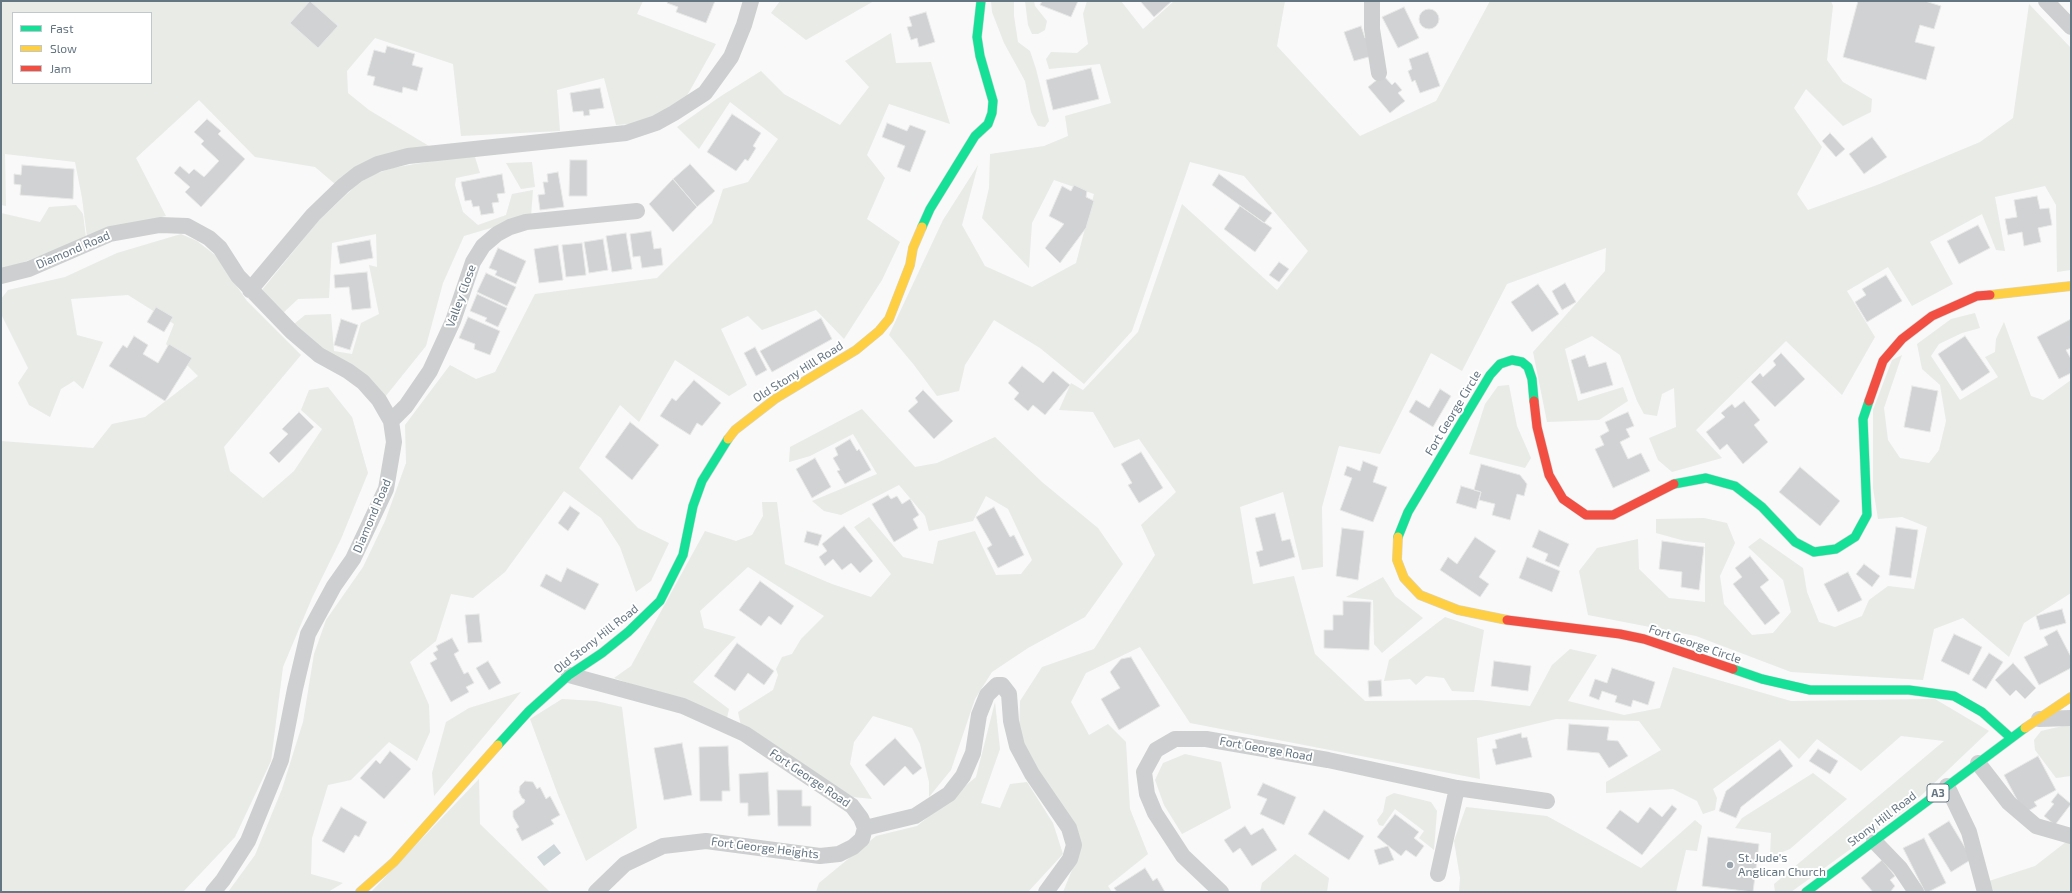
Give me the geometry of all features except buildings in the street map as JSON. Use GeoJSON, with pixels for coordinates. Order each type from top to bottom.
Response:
{"type":"FeatureCollection","features":[{"type":"Feature","properties":{"kind":"street"},"geometry":{"type":"LineString","coordinates":[[250,290],[313,215],[343,186],[358,174],[378,164],[416,155],[626,134],[656,123],[674,113],[706,93],[731,57],[744,25],[751,1]]}},
{"type":"Feature","properties":{"kind":"street","name":"Old Stony Hill Road"},"geometry":{"type":"LineString","coordinates":[[360,892],[394,862],[529,712],[569,675],[628,632],[660,601],[683,555],[692,506],[702,481],[724,444],[735,430],[775,399],[856,350],[879,331],[889,319],[910,265],[913,248],[930,209],[975,136],[988,124],[992,113],[993,101],[980,56],[977,37],[981,1]]}},
{"type":"Feature","properties":{"kind":"street"},"geometry":{"type":"LineString","coordinates":[[1372,1],[1372,29],[1379,73]]}},
{"type":"Feature","properties":{"kind":"street"},"geometry":{"type":"LineString","coordinates":[[2046,1],[2071,27]]}},
{"type":"Feature","properties":{"kind":"street","name":"Valley Close"},"geometry":{"type":"LineString","coordinates":[[391,421],[406,406],[430,371],[453,321],[473,262],[483,246],[497,234],[510,227],[526,222],[638,211]]}},
{"type":"Feature","properties":{"kind":"street","name":"Diamond Road"},"geometry":{"type":"LineString","coordinates":[[1,276],[30,269],[110,234],[160,225],[173,224],[187,226],[209,238],[220,248],[238,276],[292,332],[319,355],[348,371],[363,382],[379,400],[391,421],[394,442],[386,488],[353,559],[319,612],[308,634],[294,689],[281,760],[248,841],[227,874],[213,892]]}},
{"type":"Feature","properties":{"kind":"street","name":"Fort George Circle"},"geometry":{"type":"LineString","coordinates":[[2011,738],[1982,712],[1954,696],[1909,690],[1810,690],[1762,680],[1644,639],[1626,635],[1516,622],[1458,610],[1420,595],[1404,578],[1397,560],[1398,536],[1408,512],[1490,375],[1500,364],[1512,360],[1522,362],[1528,367],[1532,379],[1537,426],[1549,475],[1563,499],[1586,515],[1613,515],[1678,482],[1706,478],[1735,486],[1762,507],[1795,542],[1814,552],[1836,549],[1855,536],[1867,515],[1863,419],[1882,361],[1902,339],[1932,316],[1977,296],[2071,286]]}},
{"type":"Feature","properties":{"kind":"street","name":"Fort George Road"},"geometry":{"type":"LineString","coordinates":[[569,675],[683,706],[745,734],[852,806],[861,818],[865,828]]}},
{"type":"Feature","properties":{"kind":"street"},"geometry":{"type":"LineString","coordinates":[[865,828],[915,816],[949,794],[964,776],[973,752],[978,715],[987,695],[997,685],[1002,685],[1009,694],[1011,721],[1017,746],[1032,774],[1069,828],[1074,846],[1070,859],[1046,892]]}},
{"type":"Feature","properties":{"kind":"street","name":"Stony Hill Road"},"geometry":{"type":"LineString","coordinates":[[1809,891],[2011,738],[2071,697]]}},
{"type":"Feature","properties":{"kind":"street"},"geometry":{"type":"LineString","coordinates":[[2039,719],[2071,718]]}},
{"type":"Feature","properties":{"kind":"street","name":"Fort George Road"},"geometry":{"type":"LineString","coordinates":[[1221,892],[1183,856],[1155,813],[1147,794],[1144,772],[1156,750],[1175,739],[1206,739],[1328,760],[1457,788],[1547,801]]}},
{"type":"Feature","properties":{"kind":"street"},"geometry":{"type":"LineString","coordinates":[[1978,763],[2009,803],[2036,826],[2071,836]]}},
{"type":"Feature","properties":{"kind":"street"},"geometry":{"type":"LineString","coordinates":[[1947,786],[1969,832],[1985,892]]}},
{"type":"Feature","properties":{"kind":"street"},"geometry":{"type":"LineString","coordinates":[[1438,874],[1457,788]]}},
{"type":"Feature","properties":{"kind":"street","name":"Fort George Heights"},"geometry":{"type":"LineString","coordinates":[[596,892],[625,864],[663,846],[706,841],[820,856],[839,854],[853,848],[862,839],[865,828]]}},
{"type":"Feature","properties":{"kind":"street"},"geometry":{"type":"LineString","coordinates":[[1874,841],[1900,868],[1916,892]]}},
{"type":"Feature","properties":{"kind":"shaded area"},"geometry":{"type":"Polygon","coordinates":[[[1,1],[643,1],[637,14],[716,44],[684,101],[642,123],[616,125],[604,78],[557,90],[560,131],[461,136],[453,64],[375,38],[347,71],[348,93],[369,110],[434,149],[335,184],[315,167],[255,157],[199,100],[136,158],[166,216],[107,229],[87,237],[82,198],[75,162],[5,154],[6,206],[1,205],[1,1]]]}},
{"type":"Feature","properties":{"kind":"shaded area"},"geometry":{"type":"Polygon","coordinates":[[[780,1],[874,1],[806,40],[771,13],[780,1]]]}},
{"type":"Feature","properties":{"kind":"shaded area"},"geometry":{"type":"Polygon","coordinates":[[[991,1],[1014,1],[1014,16],[1018,42],[1030,51],[1036,69],[1049,121],[1045,127],[1038,126],[1031,112],[1025,81],[1004,43],[992,12],[991,1]]]}},
{"type":"Feature","properties":{"kind":"shaded area"},"geometry":{"type":"Polygon","coordinates":[[[1025,1],[1034,1],[1035,6],[1047,21],[1045,30],[1038,34],[1032,34],[1028,25],[1025,1]]]}},
{"type":"Feature","properties":{"kind":"shaded area"},"geometry":{"type":"Polygon","coordinates":[[[1087,1],[1121,1],[1143,29],[1174,1],[1285,1],[1277,46],[1360,136],[1436,101],[1490,1],[1831,1],[1833,6],[1827,60],[1843,82],[1872,99],[1871,112],[1843,126],[1806,89],[1794,108],[1822,147],[1797,194],[1808,210],[1877,185],[1980,142],[2013,118],[2029,4],[2071,48],[2071,270],[2057,272],[2056,205],[2045,186],[1995,197],[2005,251],[1996,250],[1982,214],[1930,242],[1953,284],[1912,306],[1888,267],[1847,291],[1875,337],[1842,395],[1786,341],[1696,430],[1722,458],[1672,472],[1658,460],[1649,438],[1676,427],[1674,388],[1662,394],[1657,416],[1644,414],[1637,401],[1620,355],[1592,336],[1565,349],[1578,401],[1623,387],[1628,401],[1599,420],[1547,422],[1533,352],[1605,271],[1606,248],[1507,284],[1462,371],[1431,353],[1380,454],[1339,446],[1322,507],[1323,567],[1302,570],[1283,492],[1240,507],[1253,584],[1294,576],[1315,654],[1365,701],[1478,700],[1530,706],[1552,665],[1570,649],[1597,655],[1568,701],[1624,715],[1660,708],[1673,667],[1791,701],[1935,699],[1989,731],[1909,807],[1791,892],[1775,892],[1774,884],[1944,741],[1901,736],[1861,771],[1817,739],[1799,759],[1780,740],[1713,789],[1717,798],[1715,810],[1703,814],[1697,801],[1673,789],[1606,793],[1606,782],[1661,750],[1639,721],[1556,719],[1477,738],[1480,779],[1190,723],[1140,647],[1086,673],[1071,702],[1089,735],[1108,724],[1126,742],[1130,809],[1148,854],[1108,886],[1112,892],[1063,892],[1072,870],[1079,845],[1029,759],[1019,733],[1020,701],[1042,667],[1094,649],[1155,555],[1141,525],[1176,492],[1139,439],[1114,448],[1093,412],[1059,410],[1071,383],[1083,390],[1138,332],[1182,204],[1277,290],[1308,251],[1244,176],[1190,162],[1132,331],[1084,384],[1040,348],[994,320],[965,365],[959,391],[937,396],[889,335],[943,220],[978,165],[962,225],[985,266],[1032,287],[1076,263],[1094,194],[1054,180],[1032,223],[1029,268],[982,218],[989,188],[990,154],[1044,146],[1068,136],[1065,116],[1111,103],[1100,64],[1049,69],[1046,59],[1051,52],[1077,53],[1088,44],[1083,14],[1087,1]]]}},
{"type":"Feature","properties":{"kind":"shaded area"},"geometry":{"type":"Polygon","coordinates":[[[891,33],[896,63],[931,62],[950,124],[889,104],[867,155],[885,178],[867,219],[900,242],[882,280],[844,339],[816,310],[762,330],[748,316],[721,329],[747,385],[729,396],[675,360],[639,422],[620,405],[579,468],[638,528],[669,543],[651,581],[636,592],[620,547],[601,518],[564,491],[505,572],[473,598],[451,594],[436,641],[410,662],[429,705],[430,732],[417,761],[389,742],[351,780],[328,785],[312,838],[311,874],[343,883],[328,892],[228,892],[255,855],[282,789],[303,722],[314,654],[326,620],[363,567],[385,521],[406,463],[405,425],[450,365],[476,379],[495,372],[535,294],[657,278],[712,223],[723,189],[748,182],[778,139],[730,102],[699,149],[677,127],[721,96],[761,71],[784,94],[840,125],[869,87],[845,61],[891,33]]]}},
{"type":"Feature","properties":{"kind":"shaded area"},"geometry":{"type":"Polygon","coordinates":[[[474,154],[480,173],[456,178],[455,185],[463,212],[478,225],[506,215],[512,194],[533,190],[531,216],[464,236],[443,283],[426,346],[385,397],[318,347],[294,324],[305,315],[331,314],[334,351],[352,354],[361,323],[379,314],[369,265],[377,267],[376,234],[332,243],[329,298],[298,299],[282,314],[262,290],[318,221],[364,178],[392,168],[474,154]]]}},
{"type":"Feature","properties":{"kind":"shaded area"},"geometry":{"type":"Polygon","coordinates":[[[532,162],[535,187],[521,189],[506,163],[532,162]]]}},
{"type":"Feature","properties":{"kind":"shaded area"},"geometry":{"type":"Polygon","coordinates":[[[76,205],[83,214],[86,238],[1,271],[1,213],[40,222],[49,207],[76,205]]]}},
{"type":"Feature","properties":{"kind":"shaded area"},"geometry":{"type":"Polygon","coordinates":[[[181,234],[197,241],[215,255],[247,301],[301,355],[224,447],[230,471],[263,498],[294,471],[322,429],[301,410],[309,390],[328,387],[352,417],[368,473],[341,539],[312,598],[283,667],[271,761],[235,837],[183,892],[1,892],[1,441],[93,448],[112,424],[145,417],[198,376],[166,344],[174,324],[128,295],[71,299],[77,335],[103,342],[83,389],[74,381],[61,389],[50,417],[29,405],[18,383],[28,368],[1,314],[1,299],[8,290],[65,277],[117,253],[181,234]]]}},
{"type":"Feature","properties":{"kind":"shaded area"},"geometry":{"type":"Polygon","coordinates":[[[1975,313],[1980,328],[1962,333],[1939,344],[1931,356],[1960,400],[1998,377],[1985,357],[1995,352],[1996,339],[2004,322],[2031,396],[2043,400],[2071,380],[2071,593],[2024,623],[2009,657],[1963,618],[1934,629],[1923,680],[1791,672],[1696,636],[1588,615],[1579,571],[1597,548],[1638,539],[1639,569],[1669,598],[1705,602],[1705,543],[1685,541],[1656,533],[1656,519],[1704,518],[1727,523],[1735,543],[1720,576],[1724,604],[1752,635],[1773,633],[1791,612],[1783,580],[1748,547],[1760,538],[1803,568],[1807,592],[1819,622],[1835,627],[1862,616],[1869,600],[1888,586],[1914,589],[1927,527],[1902,517],[1878,519],[1873,488],[1873,410],[1892,360],[1902,355],[1884,408],[1888,440],[1900,458],[1929,463],[1939,450],[1946,421],[1940,385],[1922,369],[1917,344],[1951,319],[1975,313]]]}},
{"type":"Feature","properties":{"kind":"shaded area"},"geometry":{"type":"Polygon","coordinates":[[[1509,385],[1517,426],[1531,458],[1525,468],[1469,454],[1485,404],[1498,386],[1509,385]]]}},
{"type":"Feature","properties":{"kind":"shaded area"},"geometry":{"type":"Polygon","coordinates":[[[862,409],[915,467],[937,463],[995,437],[1042,482],[1098,528],[1123,564],[1085,617],[1028,648],[992,672],[975,699],[951,770],[929,797],[929,782],[920,744],[912,728],[873,716],[854,742],[850,764],[872,799],[853,797],[741,726],[738,712],[773,690],[778,675],[776,669],[782,657],[792,654],[801,639],[824,616],[748,567],[700,611],[704,628],[736,637],[693,682],[729,709],[727,718],[614,678],[631,666],[705,531],[736,541],[752,535],[763,516],[762,502],[777,502],[785,564],[832,584],[871,597],[891,574],[854,527],[869,517],[903,557],[933,564],[938,541],[975,531],[996,575],[1021,574],[1032,560],[1008,509],[986,496],[973,521],[929,531],[925,516],[899,485],[841,515],[824,511],[812,501],[877,474],[853,434],[810,456],[789,462],[790,447],[862,409]]]}},
{"type":"Feature","properties":{"kind":"shaded area"},"geometry":{"type":"Polygon","coordinates":[[[1383,577],[1395,596],[1423,618],[1382,653],[1374,644],[1373,600],[1346,597],[1383,577]]]}},
{"type":"Feature","properties":{"kind":"shaded area"},"geometry":{"type":"Polygon","coordinates":[[[1445,617],[1484,630],[1474,692],[1452,691],[1444,678],[1426,676],[1416,685],[1410,679],[1384,681],[1389,660],[1445,617]]]}},
{"type":"Feature","properties":{"kind":"shaded area"},"geometry":{"type":"Polygon","coordinates":[[[521,692],[434,796],[432,773],[446,722],[469,708],[521,692]]]}},
{"type":"Feature","properties":{"kind":"shaded area"},"geometry":{"type":"Polygon","coordinates":[[[562,699],[596,701],[622,707],[637,828],[586,861],[558,795],[530,719],[562,699]]]}},
{"type":"Feature","properties":{"kind":"shaded area"},"geometry":{"type":"Polygon","coordinates":[[[995,702],[1000,749],[981,803],[1000,808],[1010,784],[1027,782],[1053,823],[1063,854],[1028,892],[816,892],[819,883],[876,836],[917,826],[976,777],[995,702]]]}},
{"type":"Feature","properties":{"kind":"shaded area"},"geometry":{"type":"Polygon","coordinates":[[[2071,724],[2071,776],[2056,778],[2035,750],[2034,740],[2041,731],[2071,724]]]}},
{"type":"Feature","properties":{"kind":"shaded area"},"geometry":{"type":"Polygon","coordinates":[[[1185,754],[1221,762],[1231,808],[1182,834],[1164,805],[1155,780],[1163,763],[1185,754]]]}},
{"type":"Feature","properties":{"kind":"shaded area"},"geometry":{"type":"Polygon","coordinates":[[[1813,773],[1847,799],[1790,849],[1770,857],[1771,833],[1735,828],[1742,818],[1813,773]]]}},
{"type":"Feature","properties":{"kind":"shaded area"},"geometry":{"type":"Polygon","coordinates":[[[479,779],[480,824],[550,892],[371,892],[479,779]]]}},
{"type":"Feature","properties":{"kind":"shaded area"},"geometry":{"type":"Polygon","coordinates":[[[1394,793],[1431,802],[1437,811],[1434,850],[1419,838],[1424,831],[1395,809],[1383,826],[1379,825],[1377,820],[1383,812],[1386,797],[1394,793]]]}},
{"type":"Feature","properties":{"kind":"shaded area"},"geometry":{"type":"Polygon","coordinates":[[[1466,807],[1547,816],[1641,868],[1695,820],[1702,826],[1697,851],[1686,850],[1676,892],[1459,892],[1460,878],[1454,841],[1466,807]]]}},
{"type":"Feature","properties":{"kind":"shaded area"},"geometry":{"type":"Polygon","coordinates":[[[2071,838],[2071,892],[1994,892],[1989,881],[2035,866],[2071,838]]]}},
{"type":"Feature","properties":{"kind":"shaded area"},"geometry":{"type":"Polygon","coordinates":[[[554,844],[561,853],[544,866],[537,857],[554,844]]]}},
{"type":"Feature","properties":{"kind":"shaded area"},"geometry":{"type":"Polygon","coordinates":[[[1295,854],[1329,878],[1327,892],[1260,892],[1262,883],[1295,854]]]}},
{"type":"Feature","properties":{"kind":"traffic: fast"},"geometry":{"type":"LineString","coordinates":[[922,227],[930,209],[975,136],[988,124],[992,113],[993,101],[980,56],[977,37],[981,1]]}},
{"type":"Feature","properties":{"kind":"traffic: fast"},"geometry":{"type":"LineString","coordinates":[[1398,537],[1408,512],[1490,375],[1500,364],[1512,360],[1522,362],[1528,367],[1532,379],[1534,401]]}},
{"type":"Feature","properties":{"kind":"traffic: fast"},"geometry":{"type":"LineString","coordinates":[[1674,484],[1706,478],[1735,486],[1762,507],[1795,542],[1814,552],[1836,549],[1855,537],[1867,515],[1863,419],[1869,401]]}},
{"type":"Feature","properties":{"kind":"traffic: fast"},"geometry":{"type":"LineString","coordinates":[[498,745],[529,711],[569,675],[602,653],[628,632],[660,601],[683,555],[693,506],[702,481],[728,439]]}},
{"type":"Feature","properties":{"kind":"traffic: fast"},"geometry":{"type":"LineString","coordinates":[[1733,669],[1762,679],[1810,690],[1909,690],[1954,696],[1982,712],[2011,738]]}},
{"type":"Feature","properties":{"kind":"traffic: fast"},"geometry":{"type":"LineString","coordinates":[[1806,892],[2025,728]]}},
{"type":"Feature","properties":{"kind":"traffic: slow"},"geometry":{"type":"LineString","coordinates":[[728,439],[735,430],[775,399],[856,350],[879,331],[889,319],[910,265],[913,248],[922,227]]}},
{"type":"Feature","properties":{"kind":"traffic: slow"},"geometry":{"type":"LineString","coordinates":[[1990,295],[2071,286]]}},
{"type":"Feature","properties":{"kind":"traffic: slow"},"geometry":{"type":"LineString","coordinates":[[1398,537],[1397,560],[1404,578],[1420,595],[1458,610],[1507,620]]}},
{"type":"Feature","properties":{"kind":"traffic: slow"},"geometry":{"type":"LineString","coordinates":[[2025,728],[2071,697]]}},
{"type":"Feature","properties":{"kind":"traffic: slow"},"geometry":{"type":"LineString","coordinates":[[360,892],[394,862],[498,745]]}},
{"type":"Feature","properties":{"kind":"traffic: jam"},"geometry":{"type":"LineString","coordinates":[[1869,401],[1883,361],[1902,339],[1932,316],[1977,296],[1990,295]]}},
{"type":"Feature","properties":{"kind":"traffic: jam"},"geometry":{"type":"LineString","coordinates":[[1534,401],[1537,427],[1549,475],[1563,499],[1586,515],[1613,515],[1674,484]]}},
{"type":"Feature","properties":{"kind":"traffic: jam"},"geometry":{"type":"LineString","coordinates":[[1507,620],[1620,634],[1644,639],[1733,669]]}},
{"type":"Feature","properties":{"kind":"place","name":"St. Jude's Anglican Church"},"geometry":{"type":"Point","coordinates":[1730,865]}}]}
